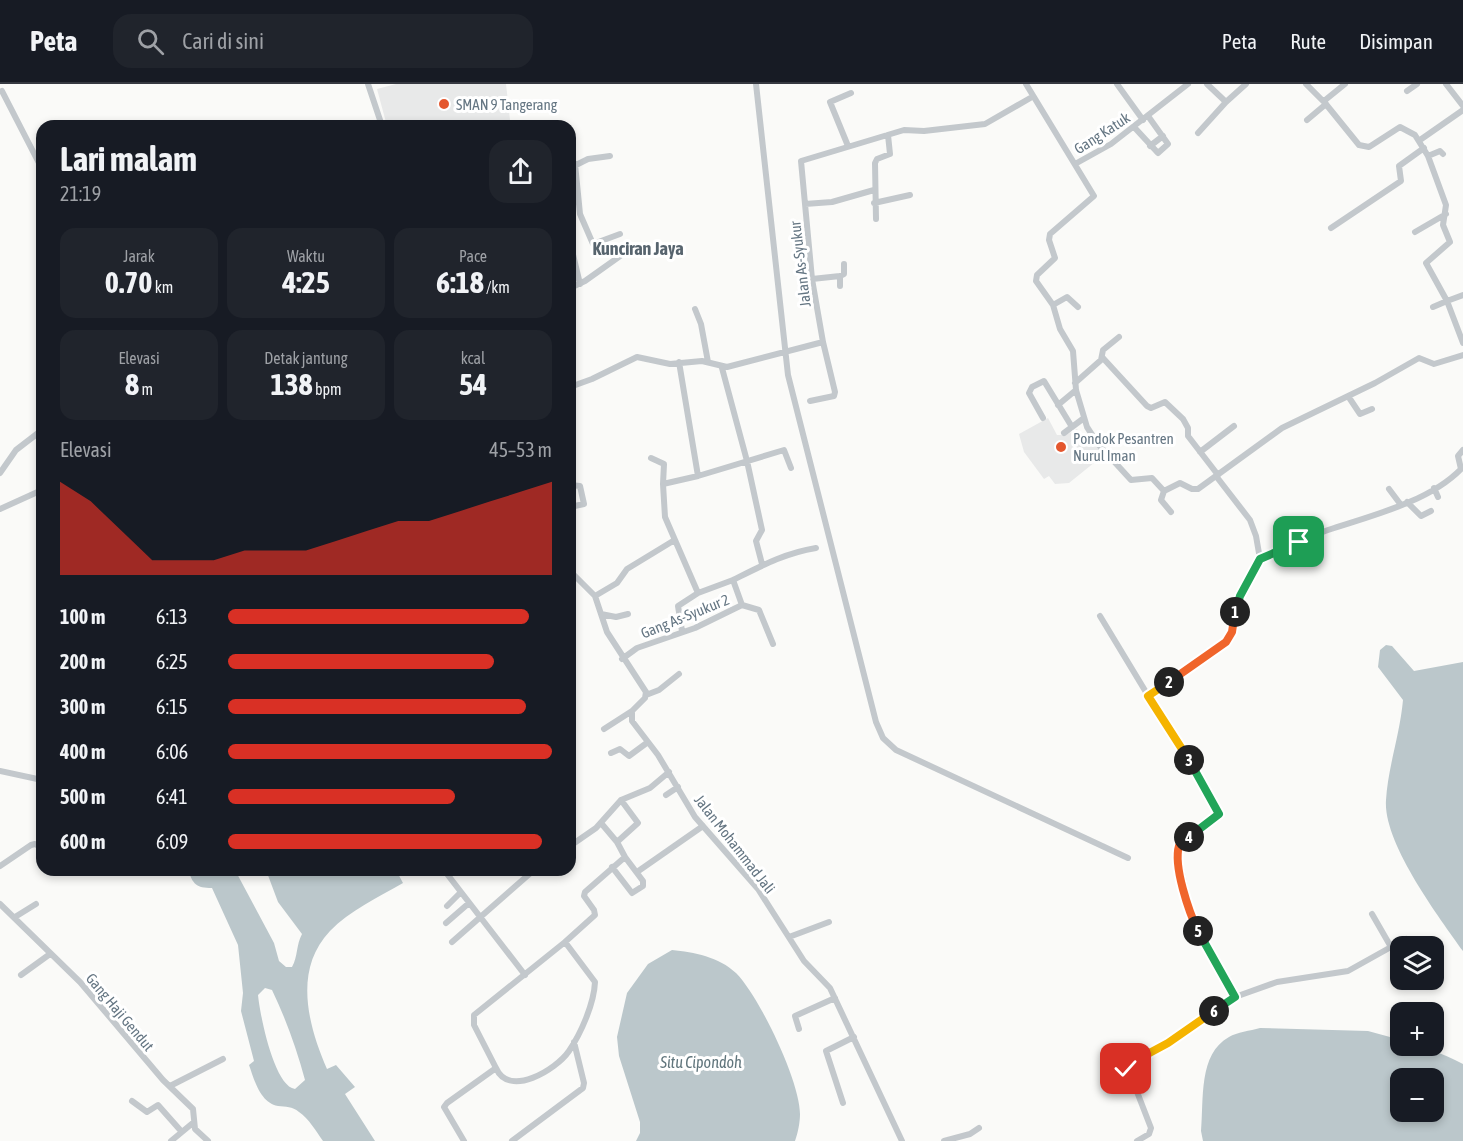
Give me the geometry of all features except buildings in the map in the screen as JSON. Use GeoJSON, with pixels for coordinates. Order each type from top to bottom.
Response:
{"type":"FeatureCollection","features":[{"type":"Feature","properties":{"kind":"street"},"geometry":{"type":"LineString","coordinates":[[6,84],[1,92],[36,158]]}},
{"type":"Feature","properties":{"kind":"street"},"geometry":{"type":"LineString","coordinates":[[368,84],[380,120]]}},
{"type":"Feature","properties":{"kind":"street"},"geometry":{"type":"LineString","coordinates":[[756,84],[788,375],[876,722],[883,738],[896,750],[1128,858]]}},
{"type":"Feature","properties":{"kind":"street","name":"Gang Katuk"},"geometry":{"type":"LineString","coordinates":[[1026,84],[1070,160],[1075,164],[1107,147],[1184,85]]}},
{"type":"Feature","properties":{"kind":"street"},"geometry":{"type":"LineString","coordinates":[[1117,84],[1163,136],[1168,145],[1157,153],[1134,127]]}},
{"type":"Feature","properties":{"kind":"street"},"geometry":{"type":"LineString","coordinates":[[1207,84],[1226,102]]}},
{"type":"Feature","properties":{"kind":"street"},"geometry":{"type":"LineString","coordinates":[[1198,133],[1246,84]]}},
{"type":"Feature","properties":{"kind":"street"},"geometry":{"type":"LineString","coordinates":[[1306,84],[1364,147],[1373,145],[1400,127],[1409,130],[1420,140],[1446,205],[1443,225],[1449,245],[1426,262],[1447,301],[1463,343]]}},
{"type":"Feature","properties":{"kind":"street"},"geometry":{"type":"LineString","coordinates":[[1307,120],[1345,84]]}},
{"type":"Feature","properties":{"kind":"street"},"geometry":{"type":"LineString","coordinates":[[1407,91],[1417,84]]}},
{"type":"Feature","properties":{"kind":"street"},"geometry":{"type":"LineString","coordinates":[[1420,140],[1463,108],[1446,84]]}},
{"type":"Feature","properties":{"kind":"street"},"geometry":{"type":"LineString","coordinates":[[848,146],[830,102],[851,93]]}},
{"type":"Feature","properties":{"kind":"street","name":"Jalan As-Syukur"},"geometry":{"type":"LineString","coordinates":[[810,401],[835,394],[823,342],[813,279],[801,161],[904,130],[924,131],[985,124],[1032,97]]}},
{"type":"Feature","properties":{"kind":"street"},"geometry":{"type":"LineString","coordinates":[[876,219],[875,163],[877,159],[891,154],[888,135]]}},
{"type":"Feature","properties":{"kind":"street"},"geometry":{"type":"LineString","coordinates":[[1150,146],[1163,136]]}},
{"type":"Feature","properties":{"kind":"street"},"geometry":{"type":"LineString","coordinates":[[1331,228],[1401,181],[1399,166],[1424,148]]}},
{"type":"Feature","properties":{"kind":"street"},"geometry":{"type":"LineString","coordinates":[[1428,156],[1440,151],[1443,154]]}},
{"type":"Feature","properties":{"kind":"street"},"geometry":{"type":"LineString","coordinates":[[576,165],[588,159],[610,156]]}},
{"type":"Feature","properties":{"kind":"street"},"geometry":{"type":"LineString","coordinates":[[1075,164],[1094,196],[1048,237],[1055,258],[1036,278],[1053,305],[1060,329],[1073,351],[1076,387],[1084,418],[1098,444],[1129,478],[1152,478],[1164,491]]}},
{"type":"Feature","properties":{"kind":"street"},"geometry":{"type":"LineString","coordinates":[[576,187],[580,214],[593,244],[620,234]]}},
{"type":"Feature","properties":{"kind":"street"},"geometry":{"type":"LineString","coordinates":[[805,204],[832,202],[874,190]]}},
{"type":"Feature","properties":{"kind":"street"},"geometry":{"type":"LineString","coordinates":[[874,203],[910,195]]}},
{"type":"Feature","properties":{"kind":"street"},"geometry":{"type":"LineString","coordinates":[[1415,232],[1446,213]]}},
{"type":"Feature","properties":{"kind":"street"},"geometry":{"type":"LineString","coordinates":[[576,286],[630,249]]}},
{"type":"Feature","properties":{"kind":"street"},"geometry":{"type":"LineString","coordinates":[[813,279],[840,276],[844,274],[844,264]]}},
{"type":"Feature","properties":{"kind":"street"},"geometry":{"type":"LineString","coordinates":[[576,267],[580,284]]}},
{"type":"Feature","properties":{"kind":"street"},"geometry":{"type":"LineString","coordinates":[[840,276],[840,286]]}},
{"type":"Feature","properties":{"kind":"street"},"geometry":{"type":"LineString","coordinates":[[1433,307],[1463,295]]}},
{"type":"Feature","properties":{"kind":"street"},"geometry":{"type":"LineString","coordinates":[[1053,305],[1067,297],[1078,307]]}},
{"type":"Feature","properties":{"kind":"street"},"geometry":{"type":"LineString","coordinates":[[694,309],[702,324],[708,363]]}},
{"type":"Feature","properties":{"kind":"street"},"geometry":{"type":"LineString","coordinates":[[1058,405],[1102,357],[1103,350],[1119,337]]}},
{"type":"Feature","properties":{"kind":"street"},"geometry":{"type":"LineString","coordinates":[[576,385],[637,357],[670,364],[708,363],[722,368],[738,366],[823,342]]}},
{"type":"Feature","properties":{"kind":"street"},"geometry":{"type":"LineString","coordinates":[[1171,512],[1161,500],[1164,491],[1180,483],[1195,489],[1282,428],[1348,396],[1419,357],[1434,364],[1463,356]]}},
{"type":"Feature","properties":{"kind":"street"},"geometry":{"type":"LineString","coordinates":[[1102,357],[1147,406],[1153,408],[1165,402],[1179,413],[1187,426],[1188,436],[1250,520],[1256,536],[1260,559],[1240,596],[1230,637],[1148,696]]}},
{"type":"Feature","properties":{"kind":"street"},"geometry":{"type":"LineString","coordinates":[[679,362],[698,476]]}},
{"type":"Feature","properties":{"kind":"street"},"geometry":{"type":"LineString","coordinates":[[722,368],[747,460],[762,530],[756,541],[762,564]]}},
{"type":"Feature","properties":{"kind":"street"},"geometry":{"type":"LineString","coordinates":[[1042,418],[1029,393],[1032,387],[1044,381],[1072,427]]}},
{"type":"Feature","properties":{"kind":"street"},"geometry":{"type":"LineString","coordinates":[[1348,396],[1360,414],[1372,409]]}},
{"type":"Feature","properties":{"kind":"street"},"geometry":{"type":"LineString","coordinates":[[1064,433],[1084,418]]}},
{"type":"Feature","properties":{"kind":"street"},"geometry":{"type":"LineString","coordinates":[[1200,452],[1233,426]]}},
{"type":"Feature","properties":{"kind":"street"},"geometry":{"type":"LineString","coordinates":[[0,473],[16,450],[36,435]]}},
{"type":"Feature","properties":{"kind":"street"},"geometry":{"type":"LineString","coordinates":[[663,484],[784,450],[791,468]]}},
{"type":"Feature","properties":{"kind":"street"},"geometry":{"type":"LineString","coordinates":[[1260,559],[1314,536],[1404,504],[1434,488],[1461,469],[1458,456],[1463,450]]}},
{"type":"Feature","properties":{"kind":"street"},"geometry":{"type":"LineString","coordinates":[[651,458],[664,464],[665,517],[698,593]]}},
{"type":"Feature","properties":{"kind":"street"},"geometry":{"type":"LineString","coordinates":[[576,486],[580,486],[584,504],[576,506]]}},
{"type":"Feature","properties":{"kind":"street"},"geometry":{"type":"LineString","coordinates":[[1434,488],[1438,498]]}},
{"type":"Feature","properties":{"kind":"street"},"geometry":{"type":"LineString","coordinates":[[1389,489],[1420,516],[1431,512]]}},
{"type":"Feature","properties":{"kind":"street"},"geometry":{"type":"LineString","coordinates":[[0,508],[9,507],[36,493]]}},
{"type":"Feature","properties":{"kind":"street"},"geometry":{"type":"LineString","coordinates":[[595,596],[617,582],[627,569],[674,541]]}},
{"type":"Feature","properties":{"kind":"street"},"geometry":{"type":"LineString","coordinates":[[682,631],[678,606],[698,593],[733,580],[762,564],[792,552],[816,548]]}},
{"type":"Feature","properties":{"kind":"street"},"geometry":{"type":"LineString","coordinates":[[576,577],[595,596],[607,632],[646,694]]}},
{"type":"Feature","properties":{"kind":"street"},"geometry":{"type":"LineString","coordinates":[[733,580],[742,605]]}},
{"type":"Feature","properties":{"kind":"street","name":"Gang As-Syukur 2"},"geometry":{"type":"LineString","coordinates":[[622,658],[637,648],[695,628],[742,605],[759,610],[773,644]]}},
{"type":"Feature","properties":{"kind":"street"},"geometry":{"type":"LineString","coordinates":[[601,614],[616,617],[628,614]]}},
{"type":"Feature","properties":{"kind":"street"},"geometry":{"type":"LineString","coordinates":[[1100,616],[1219,813],[1218,818],[1182,842],[1178,855],[1192,919],[1235,997]]}},
{"type":"Feature","properties":{"kind":"street"},"geometry":{"type":"LineString","coordinates":[[604,729],[632,711],[646,694],[659,690],[679,674]]}},
{"type":"Feature","properties":{"kind":"street","name":"Jalan Mohammad Jali"},"geometry":{"type":"LineString","coordinates":[[632,711],[632,721],[669,772],[703,826],[758,889],[804,961],[826,983],[854,1037],[902,1141]]}},
{"type":"Feature","properties":{"kind":"street"},"geometry":{"type":"LineString","coordinates":[[610,753],[620,749],[629,756],[648,742]]}},
{"type":"Feature","properties":{"kind":"street"},"geometry":{"type":"LineString","coordinates":[[0,771],[36,779]]}},
{"type":"Feature","properties":{"kind":"street"},"geometry":{"type":"LineString","coordinates":[[576,842],[601,823],[621,800],[650,788],[669,772]]}},
{"type":"Feature","properties":{"kind":"street"},"geometry":{"type":"LineString","coordinates":[[666,795],[678,787]]}},
{"type":"Feature","properties":{"kind":"street"},"geometry":{"type":"LineString","coordinates":[[617,842],[638,823],[621,800]]}},
{"type":"Feature","properties":{"kind":"street"},"geometry":{"type":"LineString","coordinates":[[601,823],[617,842],[644,884],[632,893],[612,867]]}},
{"type":"Feature","properties":{"kind":"street"},"geometry":{"type":"LineString","coordinates":[[637,872],[703,826]]}},
{"type":"Feature","properties":{"kind":"street"},"geometry":{"type":"LineString","coordinates":[[0,866],[31,844],[36,846]]}},
{"type":"Feature","properties":{"kind":"street"},"geometry":{"type":"LineString","coordinates":[[565,942],[595,982],[592,999],[574,1042],[563,1059],[527,1080],[504,1078],[496,1068],[472,1019],[595,915],[584,896],[585,892],[625,857]]}},
{"type":"Feature","properties":{"kind":"street"},"geometry":{"type":"LineString","coordinates":[[448,876],[525,975]]}},
{"type":"Feature","properties":{"kind":"street"},"geometry":{"type":"LineString","coordinates":[[452,942],[527,876]]}},
{"type":"Feature","properties":{"kind":"street"},"geometry":{"type":"LineString","coordinates":[[447,906],[460,893]]}},
{"type":"Feature","properties":{"kind":"street"},"geometry":{"type":"LineString","coordinates":[[446,923],[469,903]]}},
{"type":"Feature","properties":{"kind":"street","name":"Gang Haji Gendut"},"geometry":{"type":"LineString","coordinates":[[0,904],[80,982],[170,1086],[194,1109],[195,1129],[208,1141]]}},
{"type":"Feature","properties":{"kind":"street"},"geometry":{"type":"LineString","coordinates":[[15,917],[36,904]]}},
{"type":"Feature","properties":{"kind":"street"},"geometry":{"type":"LineString","coordinates":[[1372,915],[1390,945]]}},
{"type":"Feature","properties":{"kind":"street"},"geometry":{"type":"LineString","coordinates":[[789,937],[829,922]]}},
{"type":"Feature","properties":{"kind":"street"},"geometry":{"type":"LineString","coordinates":[[1137,1141],[1149,1134],[1151,1128],[1127,1066],[1168,1043],[1235,997],[1277,982],[1348,971],[1390,948]]}},
{"type":"Feature","properties":{"kind":"street"},"geometry":{"type":"LineString","coordinates":[[21,975],[50,954]]}},
{"type":"Feature","properties":{"kind":"street"},"geometry":{"type":"LineString","coordinates":[[799,1029],[795,1016],[835,998]]}},
{"type":"Feature","properties":{"kind":"street"},"geometry":{"type":"LineString","coordinates":[[843,1103],[826,1051],[854,1037]]}},
{"type":"Feature","properties":{"kind":"street"},"geometry":{"type":"LineString","coordinates":[[512,1141],[583,1089],[584,1083],[574,1042]]}},
{"type":"Feature","properties":{"kind":"street"},"geometry":{"type":"LineString","coordinates":[[170,1086],[223,1059]]}},
{"type":"Feature","properties":{"kind":"street"},"geometry":{"type":"LineString","coordinates":[[464,1141],[452,1124],[445,1105],[496,1068]]}},
{"type":"Feature","properties":{"kind":"street"},"geometry":{"type":"LineString","coordinates":[[132,1101],[147,1112],[158,1105],[181,1131]]}},
{"type":"Feature","properties":{"kind":"street"},"geometry":{"type":"LineString","coordinates":[[171,1141],[194,1122]]}},
{"type":"Feature","properties":{"kind":"street"},"geometry":{"type":"LineString","coordinates":[[944,1141],[970,1134],[979,1128]]}},
{"type":"Feature","properties":{"kind":"street"},"geometry":{"type":"LineString","coordinates":[[1149,1134],[1153,1141]]}},
{"type":"Feature","properties":{"kind":"shaded area","name":"SMAN 9 Tangerang"},"geometry":{"type":"Polygon","coordinates":[[[396,84],[506,84],[510,120],[385,120],[377,89],[396,84]]]}},
{"type":"Feature","properties":{"kind":"shaded area","name":"Pondok Pesantren Nurul Iman"},"geometry":{"type":"Polygon","coordinates":[[[1048,418],[1057,435],[1066,435],[1077,429],[1085,442],[1092,437],[1105,454],[1069,483],[1055,484],[1049,476],[1044,479],[1024,452],[1019,434],[1048,418]]]}},
{"type":"Feature","properties":{"kind":"water"},"geometry":{"type":"Polygon","coordinates":[[[1386,645],[1392,646],[1414,671],[1463,662],[1463,951],[1414,879],[1393,837],[1387,817],[1387,788],[1403,700],[1378,667],[1380,650],[1386,645]]]}},
{"type":"Feature","properties":{"kind":"water"},"geometry":{"type":"Polygon","coordinates":[[[191,876],[238,876],[274,943],[279,961],[286,967],[292,967],[302,934],[278,902],[268,876],[399,876],[403,883],[355,911],[330,931],[318,946],[311,963],[308,980],[310,1016],[327,1069],[336,1065],[355,1087],[345,1094],[375,1141],[323,1141],[303,1115],[291,1108],[272,1104],[262,1095],[249,1065],[254,1061],[241,1011],[243,993],[238,945],[212,888],[199,886],[191,876]],[[265,988],[258,995],[269,1048],[281,1076],[287,1085],[295,1089],[305,1080],[282,1012],[272,990],[265,988]]]}},
{"type":"Feature","properties":{"kind":"water","name":"Situ Cipondoh"},"geometry":{"type":"Polygon","coordinates":[[[672,950],[697,954],[722,963],[736,973],[756,1000],[786,1061],[798,1099],[799,1128],[795,1141],[636,1141],[640,1133],[640,1122],[619,1056],[617,1037],[627,993],[648,964],[672,950]]]}},
{"type":"Feature","properties":{"kind":"water"},"geometry":{"type":"Polygon","coordinates":[[[1260,1028],[1368,1031],[1390,1037],[1390,1056],[1444,1055],[1463,1064],[1463,1141],[1203,1141],[1201,1131],[1203,1092],[1207,1066],[1219,1045],[1229,1037],[1260,1028]]]}},
{"type":"Feature","properties":{"kind":"place","name":"SMAN 9 Tangerang"},"geometry":{"type":"Point","coordinates":[444,104]}},
{"type":"Feature","properties":{"kind":"place","name":"Pondok Pesantren Nurul Iman"},"geometry":{"type":"Point","coordinates":[1061,447]}},
{"type":"Feature","properties":{"kind":"district","name":"Kunciran Jaya"},"geometry":{"type":"Point","coordinates":[638,248]}},
{"type":"Feature","properties":{"kind":"route"},"geometry":{"type":"LineString","coordinates":[[1126,1069],[1129,1064],[1168,1043],[1235,997],[1192,919],[1184,891],[1178,855],[1182,842],[1218,818],[1218,808],[1148,696],[1226,642],[1232,632],[1240,596],[1260,559],[1299,542]]}}]}
